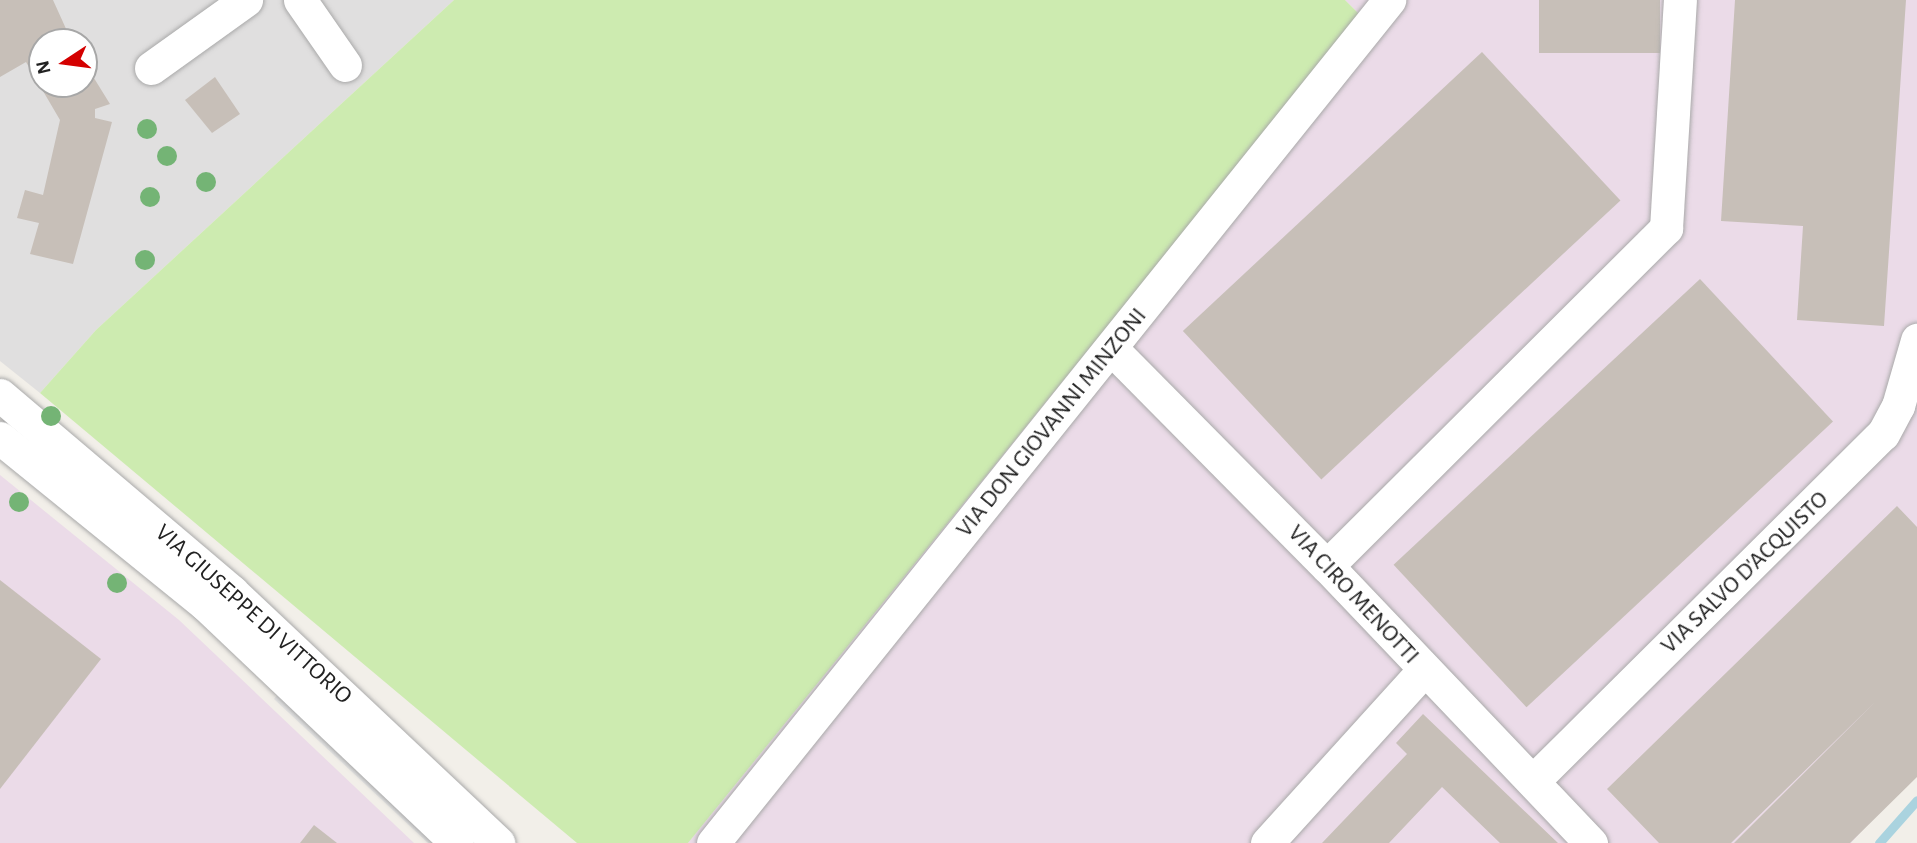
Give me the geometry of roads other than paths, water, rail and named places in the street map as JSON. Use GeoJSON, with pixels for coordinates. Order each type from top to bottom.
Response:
{"type":"FeatureCollection","features":[{"type":"Feature","properties":{"kind":"street"},"geometry":{"type":"LineString","coordinates":[[151,68],[246,0]]}},
{"type":"Feature","properties":{"kind":"street"},"geometry":{"type":"LineString","coordinates":[[300,0],[345,65]]}},
{"type":"Feature","properties":{"kind":"street","name":"VIA DON GIOVANNI MINZONI"},"geometry":{"type":"LineString","coordinates":[[713,843],[1112,349],[1389,0]]}},
{"type":"Feature","properties":{"kind":"street"},"geometry":{"type":"LineString","coordinates":[[1328,566],[1666,228],[1680,0]]}},
{"type":"Feature","properties":{"kind":"street","name":"VIA SALVO D'ACQUISTO"},"geometry":{"type":"LineString","coordinates":[[1534,780],[1883,434],[1898,406],[1917,340]]}},
{"type":"Feature","properties":{"kind":"street","name":"VIA CIRO MENOTTI"},"geometry":{"type":"LineString","coordinates":[[1112,349],[1328,566],[1591,843]]}},
{"type":"Feature","properties":{"kind":"street","name":"VIA GIUSEPPE DI VITTORIO"},"geometry":{"type":"LineString","coordinates":[[0,396],[232,592],[498,843]]}},
{"type":"Feature","properties":{"kind":"street"},"geometry":{"type":"LineString","coordinates":[[5,453],[35,423]]}},
{"type":"Feature","properties":{"kind":"street","name":"VIA GIUSEPPE DI VITTORIO"},"geometry":{"type":"LineString","coordinates":[[5,453],[206,605],[457,843]]}},
{"type":"Feature","properties":{"kind":"street"},"geometry":{"type":"LineString","coordinates":[[1266,843],[1424,670]]}},
{"type":"Feature","properties":{"kind":"waterway"},"geometry":{"type":"LineString","coordinates":[[1879,843],[1917,800]]}}]}
